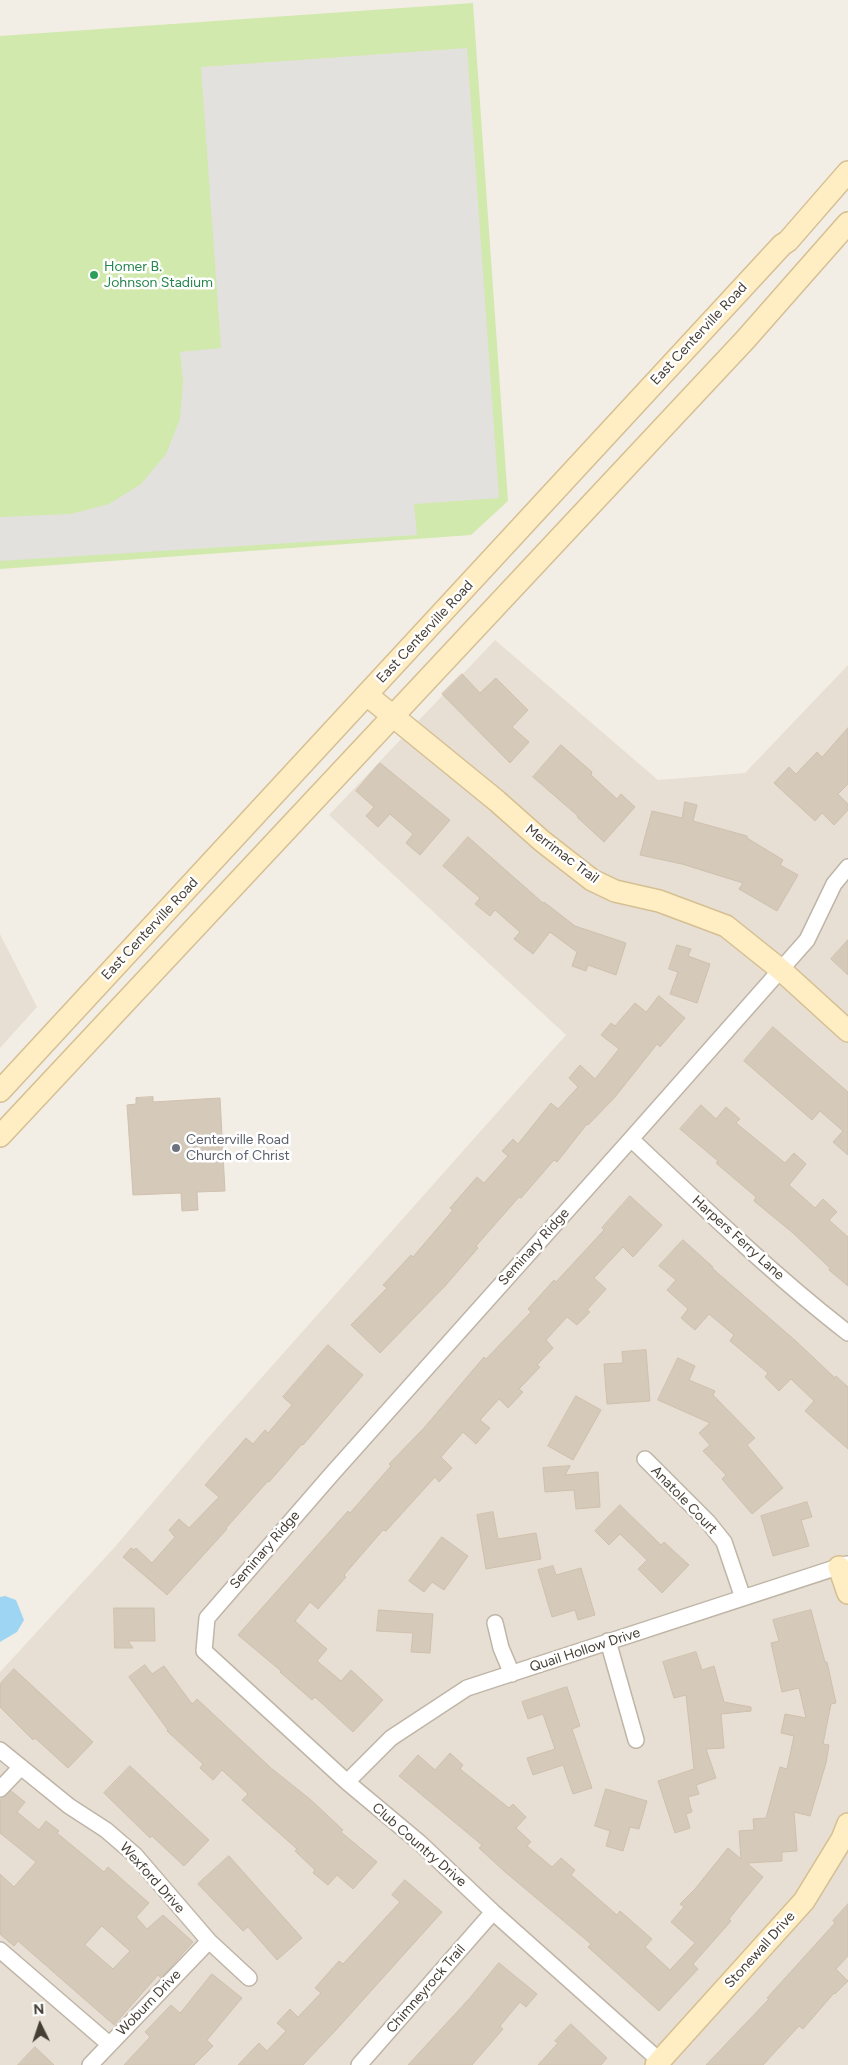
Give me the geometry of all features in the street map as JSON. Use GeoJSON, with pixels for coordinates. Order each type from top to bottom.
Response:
{"type":"FeatureCollection","features":[{"type":"Feature","properties":{"kind":"main road","name":"East Centerville Road"},"geometry":{"type":"LineString","coordinates":[[0,1091],[775,252],[788,241],[848,172]]}},
{"type":"Feature","properties":{"kind":"main road"},"geometry":{"type":"LineString","coordinates":[[0,1136],[745,340],[848,223]]}},
{"type":"Feature","properties":{"kind":"main road","name":"Merrimac Trail"},"geometry":{"type":"LineString","coordinates":[[367,695],[497,801],[542,841],[592,880],[615,891],[659,901],[726,926],[781,970],[848,1031]]}},
{"type":"Feature","properties":{"kind":"main road"},"geometry":{"type":"LineString","coordinates":[[144,936],[168,957]]}},
{"type":"Feature","properties":{"kind":"main road"},"geometry":{"type":"LineString","coordinates":[[844,1566],[848,1593]]}},
{"type":"Feature","properties":{"kind":"main road","name":"Stonewall Drive"},"geometry":{"type":"LineString","coordinates":[[658,2063],[804,1901],[842,1839],[848,1824]]}},
{"type":"Feature","properties":{"kind":"street","name":"Seminary Ridge"},"geometry":{"type":"LineString","coordinates":[[207,1618],[337,1467],[807,940],[834,884],[848,867]]}},
{"type":"Feature","properties":{"kind":"street","name":"Harpers Ferry Lane"},"geometry":{"type":"LineString","coordinates":[[631,1139],[711,1214],[848,1334]]}},
{"type":"Feature","properties":{"kind":"street","name":"Anatole Court"},"geometry":{"type":"LineString","coordinates":[[644,1459],[708,1522],[724,1542],[743,1598]]}},
{"type":"Feature","properties":{"kind":"street","name":"Quail Hollow Drive"},"geometry":{"type":"LineString","coordinates":[[346,1782],[391,1738],[467,1688],[844,1566]]}},
{"type":"Feature","properties":{"kind":"street","name":"Club Country Drive"},"geometry":{"type":"LineString","coordinates":[[207,1618],[204,1651],[346,1782],[420,1843],[658,2063]]}},
{"type":"Feature","properties":{"kind":"street"},"geometry":{"type":"LineString","coordinates":[[495,1623],[501,1648],[512,1674]]}},
{"type":"Feature","properties":{"kind":"street"},"geometry":{"type":"LineString","coordinates":[[608,1642],[636,1740]]}},
{"type":"Feature","properties":{"kind":"street","name":"Wexford Drive"},"geometry":{"type":"LineString","coordinates":[[0,1750],[69,1806],[106,1830],[135,1855],[209,1941],[249,1978]]}},
{"type":"Feature","properties":{"kind":"street"},"geometry":{"type":"LineString","coordinates":[[0,1789],[21,1767]]}},
{"type":"Feature","properties":{"kind":"street","name":"Chimneyrock Trail"},"geometry":{"type":"LineString","coordinates":[[359,2065],[494,1912]]}},
{"type":"Feature","properties":{"kind":"street","name":"Woburn Drive"},"geometry":{"type":"LineString","coordinates":[[90,2065],[209,1941]]}},
{"type":"Feature","properties":{"kind":"street"},"geometry":{"type":"LineString","coordinates":[[0,1950],[109,2044]]}},
{"type":"Feature","properties":{"kind":"shaded area"},"geometry":{"type":"Polygon","coordinates":[[[467,48],[499,498],[414,504],[417,535],[0,561],[0,517],[71,514],[109,504],[141,484],[166,454],[180,419],[183,380],[180,352],[221,348],[201,67],[467,48]]]}},
{"type":"Feature","properties":{"kind":"shaded area"},"geometry":{"type":"Polygon","coordinates":[[[495,640],[658,780],[745,773],[848,665],[848,2065],[0,2065],[0,1672],[113,1549],[207,1439],[566,1035],[329,815],[495,640]]]}},
{"type":"Feature","properties":{"kind":"shaded area"},"geometry":{"type":"Polygon","coordinates":[[[0,934],[37,1007],[0,1048],[0,934]]]}},
{"type":"Feature","properties":{"kind":"green space"},"geometry":{"type":"Polygon","coordinates":[[[473,3],[508,501],[471,535],[0,569],[0,36],[473,3]]]}},
{"type":"Feature","properties":{"kind":"water"},"geometry":{"type":"Polygon","coordinates":[[[5,1596],[16,1600],[24,1620],[17,1632],[0,1642],[0,1597],[5,1596]]]}},
{"type":"Feature","properties":{"kind":"building"},"geometry":{"type":"Polygon","coordinates":[[[462,674],[480,693],[496,678],[528,710],[512,727],[529,742],[510,763],[442,694],[462,674]]]}},
{"type":"Feature","properties":{"kind":"building"},"geometry":{"type":"Polygon","coordinates":[[[848,728],[848,784],[838,794],[848,804],[848,810],[834,825],[822,813],[815,821],[774,783],[789,767],[796,774],[817,752],[822,757],[848,728]]]}},
{"type":"Feature","properties":{"kind":"building"},"geometry":{"type":"Polygon","coordinates":[[[561,745],[592,772],[591,775],[617,799],[621,794],[635,807],[604,842],[578,816],[533,777],[561,745]]]}},
{"type":"Feature","properties":{"kind":"building"},"geometry":{"type":"Polygon","coordinates":[[[380,763],[450,820],[420,855],[406,843],[413,834],[390,814],[378,827],[366,816],[374,807],[356,791],[380,763]]]}},
{"type":"Feature","properties":{"kind":"building"},"geometry":{"type":"Polygon","coordinates":[[[685,802],[697,805],[693,821],[747,836],[747,838],[783,860],[780,865],[798,875],[777,911],[739,889],[743,883],[682,864],[640,855],[652,811],[682,818],[685,802]]]}},
{"type":"Feature","properties":{"kind":"building"},"geometry":{"type":"Polygon","coordinates":[[[468,837],[543,903],[575,926],[626,943],[616,975],[588,965],[586,971],[572,966],[577,952],[550,932],[533,954],[514,939],[520,932],[495,910],[490,916],[475,904],[480,898],[443,866],[468,837]]]}},
{"type":"Feature","properties":{"kind":"building"},"geometry":{"type":"Polygon","coordinates":[[[848,940],[848,975],[831,959],[848,940]]]}},
{"type":"Feature","properties":{"kind":"building"},"geometry":{"type":"Polygon","coordinates":[[[677,945],[691,949],[688,956],[710,964],[697,1003],[670,994],[678,972],[669,969],[677,945]]]}},
{"type":"Feature","properties":{"kind":"building"},"geometry":{"type":"Polygon","coordinates":[[[659,996],[685,1018],[660,1047],[657,1044],[615,1097],[587,1124],[557,1162],[554,1160],[521,1198],[519,1197],[476,1246],[478,1248],[445,1286],[380,1353],[351,1325],[387,1288],[383,1285],[411,1255],[413,1257],[453,1210],[450,1208],[477,1177],[484,1183],[508,1156],[502,1151],[513,1139],[518,1144],[551,1103],[558,1109],[578,1087],[569,1078],[580,1065],[595,1079],[619,1049],[601,1035],[611,1023],[615,1026],[635,1003],[646,1012],[659,996]]]}},
{"type":"Feature","properties":{"kind":"building"},"geometry":{"type":"Polygon","coordinates":[[[773,1027],[848,1092],[848,1155],[833,1142],[843,1131],[820,1111],[812,1120],[744,1061],[773,1027]]]}},
{"type":"Feature","properties":{"kind":"building","name":"Centerville Road Church of Christ"},"geometry":{"type":"Polygon","coordinates":[[[153,1097],[153,1102],[220,1098],[225,1191],[197,1192],[198,1210],[182,1211],[181,1193],[133,1195],[127,1105],[136,1104],[136,1098],[153,1097]]]}},
{"type":"Feature","properties":{"kind":"building"},"geometry":{"type":"Polygon","coordinates":[[[701,1105],[716,1119],[726,1107],[740,1119],[736,1123],[785,1163],[794,1153],[806,1164],[789,1185],[815,1208],[823,1199],[837,1212],[829,1220],[848,1237],[848,1286],[829,1270],[830,1268],[793,1233],[754,1201],[756,1197],[716,1163],[718,1161],[680,1129],[701,1105]]]}},
{"type":"Feature","properties":{"kind":"building"},"geometry":{"type":"Polygon","coordinates":[[[630,1196],[662,1225],[633,1257],[623,1247],[594,1278],[606,1289],[587,1310],[590,1312],[577,1325],[567,1317],[546,1340],[553,1348],[537,1365],[540,1367],[519,1389],[523,1392],[508,1408],[499,1399],[480,1420],[490,1428],[476,1444],[463,1432],[441,1457],[452,1468],[439,1482],[435,1477],[386,1531],[383,1530],[344,1575],[346,1577],[318,1609],[310,1602],[295,1621],[327,1649],[317,1661],[341,1681],[351,1670],[383,1700],[353,1732],[315,1697],[312,1700],[238,1635],[348,1511],[350,1513],[391,1466],[389,1464],[424,1428],[484,1357],[486,1359],[531,1312],[528,1309],[604,1230],[602,1228],[630,1196]]]}},
{"type":"Feature","properties":{"kind":"building"},"geometry":{"type":"Polygon","coordinates":[[[683,1240],[835,1378],[836,1376],[848,1387],[848,1449],[805,1411],[814,1401],[791,1379],[779,1391],[765,1377],[768,1373],[730,1341],[734,1335],[709,1314],[695,1330],[681,1318],[688,1309],[667,1290],[676,1280],[659,1266],[683,1240]]]}},
{"type":"Feature","properties":{"kind":"building"},"geometry":{"type":"Polygon","coordinates":[[[328,1345],[363,1375],[303,1445],[268,1481],[167,1595],[123,1557],[131,1548],[134,1550],[136,1548],[152,1563],[175,1537],[169,1530],[179,1519],[189,1528],[219,1497],[205,1485],[246,1438],[253,1444],[265,1430],[268,1433],[292,1405],[283,1397],[328,1345]]]}},
{"type":"Feature","properties":{"kind":"building"},"geometry":{"type":"Polygon","coordinates":[[[646,1350],[650,1401],[607,1404],[604,1364],[623,1363],[622,1352],[646,1350]]]}},
{"type":"Feature","properties":{"kind":"building"},"geometry":{"type":"Polygon","coordinates":[[[678,1358],[695,1366],[689,1380],[715,1391],[713,1395],[755,1438],[747,1445],[783,1488],[752,1514],[722,1479],[726,1475],[703,1451],[710,1445],[699,1433],[710,1423],[658,1400],[678,1358]]]}},
{"type":"Feature","properties":{"kind":"building"},"geometry":{"type":"Polygon","coordinates":[[[576,1396],[601,1410],[573,1460],[548,1446],[576,1396]]]}},
{"type":"Feature","properties":{"kind":"building"},"geometry":{"type":"Polygon","coordinates":[[[570,1466],[565,1475],[598,1472],[600,1507],[576,1509],[574,1490],[545,1492],[543,1468],[570,1466]]]}},
{"type":"Feature","properties":{"kind":"building"},"geometry":{"type":"Polygon","coordinates":[[[807,1502],[812,1517],[801,1520],[809,1546],[773,1556],[761,1516],[807,1502]]]}},
{"type":"Feature","properties":{"kind":"building"},"geometry":{"type":"Polygon","coordinates":[[[620,1505],[661,1545],[664,1542],[689,1565],[662,1593],[638,1569],[647,1560],[620,1534],[609,1545],[595,1531],[620,1505]]]}},
{"type":"Feature","properties":{"kind":"building"},"geometry":{"type":"Polygon","coordinates":[[[493,1512],[498,1539],[536,1533],[541,1559],[486,1569],[477,1515],[493,1512]]]}},
{"type":"Feature","properties":{"kind":"building"},"geometry":{"type":"Polygon","coordinates":[[[442,1537],[468,1556],[444,1590],[432,1582],[424,1592],[409,1581],[442,1537]]]}},
{"type":"Feature","properties":{"kind":"building"},"geometry":{"type":"Polygon","coordinates":[[[553,1566],[556,1575],[581,1568],[595,1615],[578,1620],[575,1610],[552,1617],[538,1570],[553,1566]]]}},
{"type":"Feature","properties":{"kind":"building"},"geometry":{"type":"Polygon","coordinates":[[[114,1608],[154,1608],[155,1641],[128,1641],[133,1648],[115,1648],[114,1608]]]}},
{"type":"Feature","properties":{"kind":"building"},"geometry":{"type":"Polygon","coordinates":[[[379,1610],[433,1614],[430,1653],[411,1652],[413,1633],[377,1631],[379,1610]]]}},
{"type":"Feature","properties":{"kind":"building"},"geometry":{"type":"Polygon","coordinates":[[[811,1610],[825,1662],[827,1662],[836,1703],[831,1704],[823,1744],[829,1745],[826,1763],[810,1816],[794,1812],[797,1851],[782,1852],[782,1861],[747,1863],[763,1877],[729,1919],[731,1921],[693,1964],[698,1969],[659,2011],[588,1947],[591,1944],[479,1848],[482,1845],[399,1776],[418,1755],[435,1770],[450,1753],[463,1765],[460,1769],[509,1808],[513,1804],[526,1817],[516,1828],[531,1842],[527,1846],[552,1867],[561,1858],[575,1870],[571,1875],[617,1915],[620,1911],[652,1939],[645,1947],[670,1970],[695,1943],[671,1922],[684,1907],[680,1904],[695,1889],[728,1848],[741,1859],[739,1831],[754,1830],[753,1819],[766,1818],[780,1767],[787,1769],[794,1736],[781,1733],[785,1714],[806,1718],[799,1688],[782,1692],[771,1643],[779,1641],[773,1620],[811,1610]]]}},
{"type":"Feature","properties":{"kind":"building"},"geometry":{"type":"Polygon","coordinates":[[[696,1652],[702,1670],[714,1666],[724,1702],[751,1707],[751,1711],[721,1714],[724,1748],[706,1749],[716,1778],[696,1785],[699,1794],[688,1797],[692,1812],[686,1814],[690,1828],[675,1833],[658,1781],[694,1769],[686,1695],[674,1698],[663,1662],[696,1652]]]}},
{"type":"Feature","properties":{"kind":"building"},"geometry":{"type":"Polygon","coordinates":[[[145,1665],[152,1674],[164,1666],[192,1704],[197,1699],[271,1768],[311,1800],[343,1830],[341,1832],[377,1862],[353,1889],[337,1875],[328,1885],[313,1873],[315,1870],[295,1851],[297,1849],[242,1800],[248,1794],[222,1770],[213,1780],[200,1768],[203,1764],[167,1731],[129,1677],[145,1665]]]}},
{"type":"Feature","properties":{"kind":"building"},"geometry":{"type":"Polygon","coordinates":[[[14,1669],[93,1742],[68,1768],[35,1738],[33,1740],[0,1707],[0,1684],[14,1669]]]}},
{"type":"Feature","properties":{"kind":"building"},"geometry":{"type":"Polygon","coordinates":[[[567,1687],[580,1726],[572,1729],[592,1788],[573,1794],[563,1765],[533,1775],[527,1758],[555,1749],[543,1714],[528,1719],[522,1702],[567,1687]]]}},
{"type":"Feature","properties":{"kind":"building"},"geometry":{"type":"Polygon","coordinates":[[[130,1766],[209,1840],[184,1866],[152,1836],[150,1838],[104,1793],[130,1766]]]}},
{"type":"Feature","properties":{"kind":"building"},"geometry":{"type":"Polygon","coordinates":[[[606,1789],[647,1801],[639,1829],[630,1827],[623,1851],[606,1846],[610,1831],[595,1826],[606,1789]]]}},
{"type":"Feature","properties":{"kind":"building"},"geometry":{"type":"Polygon","coordinates":[[[11,1791],[25,1802],[17,1812],[39,1830],[46,1821],[59,1831],[57,1833],[104,1872],[108,1867],[149,1903],[136,1917],[147,1929],[163,1915],[193,1942],[161,1978],[158,1975],[114,2025],[18,1941],[14,1946],[0,1934],[0,1874],[14,1887],[36,1862],[0,1833],[0,1800],[11,1791]],[[102,1926],[85,1945],[113,1969],[130,1951],[102,1926]]]}},
{"type":"Feature","properties":{"kind":"building"},"geometry":{"type":"Polygon","coordinates":[[[229,1856],[302,1938],[277,1960],[248,1927],[243,1931],[198,1884],[229,1856]]]}},
{"type":"Feature","properties":{"kind":"building"},"geometry":{"type":"Polygon","coordinates":[[[405,1880],[442,1912],[335,2031],[303,2065],[238,2065],[259,2043],[267,2051],[286,2031],[277,2023],[290,2009],[298,2017],[321,1993],[315,1988],[339,1961],[343,1964],[400,1902],[392,1895],[405,1880]]]}},
{"type":"Feature","properties":{"kind":"building"},"geometry":{"type":"Polygon","coordinates":[[[848,1904],[848,1956],[836,1969],[848,1981],[834,1993],[803,2029],[799,2026],[763,2065],[706,2065],[769,1999],[767,1998],[835,1923],[833,1921],[848,1904]]]}},
{"type":"Feature","properties":{"kind":"building"},"geometry":{"type":"Polygon","coordinates":[[[499,1963],[537,1994],[526,2007],[520,2002],[500,2026],[503,2029],[472,2065],[408,2065],[469,1999],[499,1963]]]}},
{"type":"Feature","properties":{"kind":"building"},"geometry":{"type":"Polygon","coordinates":[[[212,1974],[242,1998],[207,2040],[213,2046],[194,2065],[124,2065],[150,2037],[145,2032],[171,2005],[180,2013],[212,1974]]]}},
{"type":"Feature","properties":{"kind":"building"},"geometry":{"type":"Polygon","coordinates":[[[571,2024],[607,2058],[601,2065],[538,2065],[558,2043],[555,2041],[571,2024]]]}},
{"type":"Feature","properties":{"kind":"building"},"geometry":{"type":"Polygon","coordinates":[[[35,2047],[54,2065],[18,2065],[35,2047]]]}},
{"type":"Feature","properties":{"kind":"place","name":"Homer B. Johnson Stadium"},"geometry":{"type":"Point","coordinates":[94,275]}},
{"type":"Feature","properties":{"kind":"place","name":"Centerville Road Church of Christ"},"geometry":{"type":"Point","coordinates":[176,1148]}}]}
